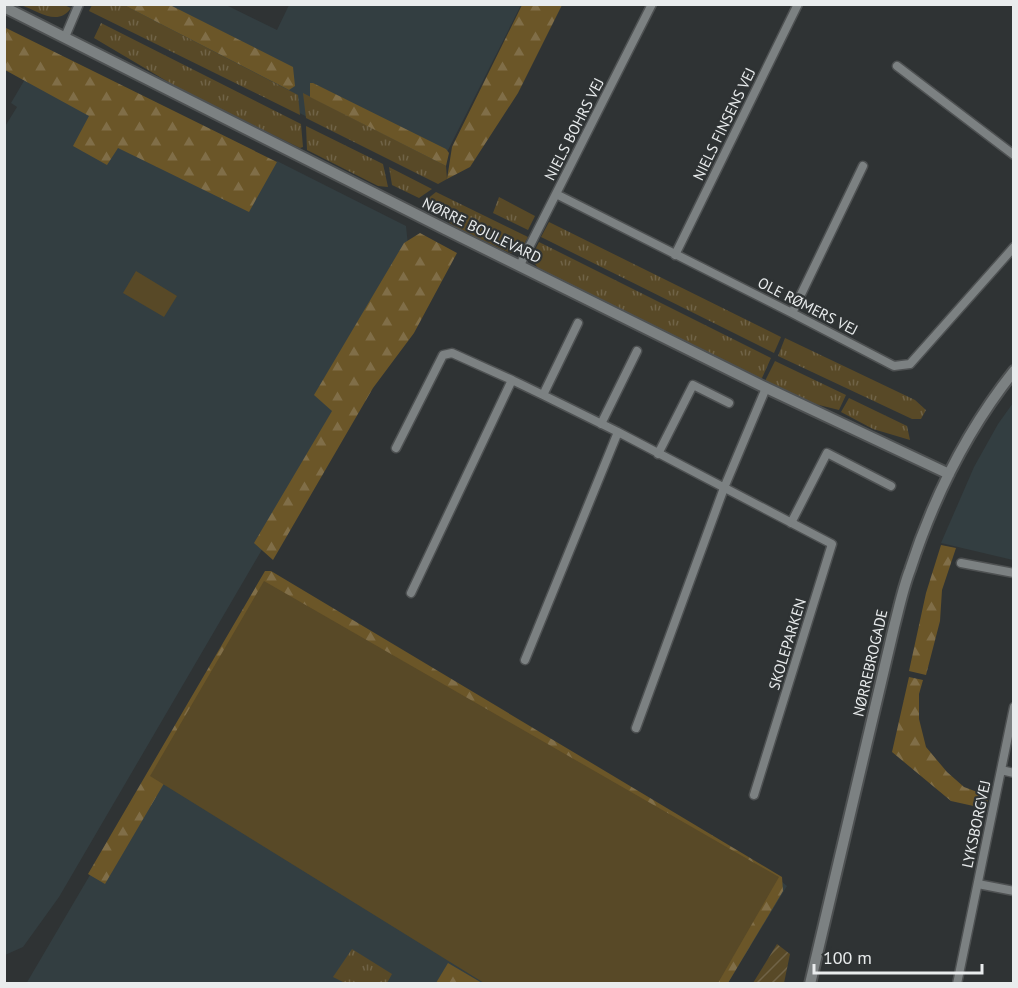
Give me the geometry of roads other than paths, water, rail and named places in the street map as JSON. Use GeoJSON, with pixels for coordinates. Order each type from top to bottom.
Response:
{"type":"FeatureCollection","features":[{"type":"Feature","properties":{"kind":"street"},"geometry":{"type":"LineString","coordinates":[[65,37],[79,4]]}},
{"type":"Feature","properties":{"kind":"street","name":"NIELS BOHRS VEJ"},"geometry":{"type":"LineString","coordinates":[[520,266],[651,4]]}},
{"type":"Feature","properties":{"kind":"street","name":"NIELS FINSENS VEJ"},"geometry":{"type":"LineString","coordinates":[[675,255],[798,4]]}},
{"type":"Feature","properties":{"kind":"street","name":"NØRRE BOULEVARD"},"geometry":{"type":"LineString","coordinates":[[4,7],[766,388],[950,474]]}},
{"type":"Feature","properties":{"kind":"street"},"geometry":{"type":"LineString","coordinates":[[897,66],[1014,155]]}},
{"type":"Feature","properties":{"kind":"street"},"geometry":{"type":"LineString","coordinates":[[792,313],[863,166]]}},
{"type":"Feature","properties":{"kind":"street","name":"OLE RØMERS VEJ"},"geometry":{"type":"LineString","coordinates":[[556,194],[894,366],[910,364],[1014,247]]}},
{"type":"Feature","properties":{"kind":"street"},"geometry":{"type":"LineString","coordinates":[[543,395],[578,323]]}},
{"type":"Feature","properties":{"kind":"street"},"geometry":{"type":"LineString","coordinates":[[601,424],[637,351]]}},
{"type":"Feature","properties":{"kind":"street","name":"SKOLEPARKEN"},"geometry":{"type":"LineString","coordinates":[[396,448],[443,355],[452,353],[618,432],[832,544],[754,795]]}},
{"type":"Feature","properties":{"kind":"street","name":"NØRREBROGADE"},"geometry":{"type":"LineString","coordinates":[[810,984],[909,571],[927,521],[963,445],[1000,388],[1014,371]]}},
{"type":"Feature","properties":{"kind":"street"},"geometry":{"type":"LineString","coordinates":[[411,593],[512,380]]}},
{"type":"Feature","properties":{"kind":"street"},"geometry":{"type":"LineString","coordinates":[[658,454],[693,385],[729,403]]}},
{"type":"Feature","properties":{"kind":"street"},"geometry":{"type":"LineString","coordinates":[[636,728],[724,488],[766,388]]}},
{"type":"Feature","properties":{"kind":"street"},"geometry":{"type":"LineString","coordinates":[[525,660],[618,432]]}},
{"type":"Feature","properties":{"kind":"street"},"geometry":{"type":"LineString","coordinates":[[791,523],[827,453],[891,486]]}},
{"type":"Feature","properties":{"kind":"street"},"geometry":{"type":"LineString","coordinates":[[961,563],[1014,573]]}},
{"type":"Feature","properties":{"kind":"street","name":"LYKSBORGVEJ"},"geometry":{"type":"LineString","coordinates":[[957,984],[1014,707]]}},
{"type":"Feature","properties":{"kind":"street"},"geometry":{"type":"LineString","coordinates":[[1001,770],[1014,773]]}},
{"type":"Feature","properties":{"kind":"street","name":"LYKSBORGVEJ"},"geometry":{"type":"LineString","coordinates":[[978,884],[1014,891]]}}]}
